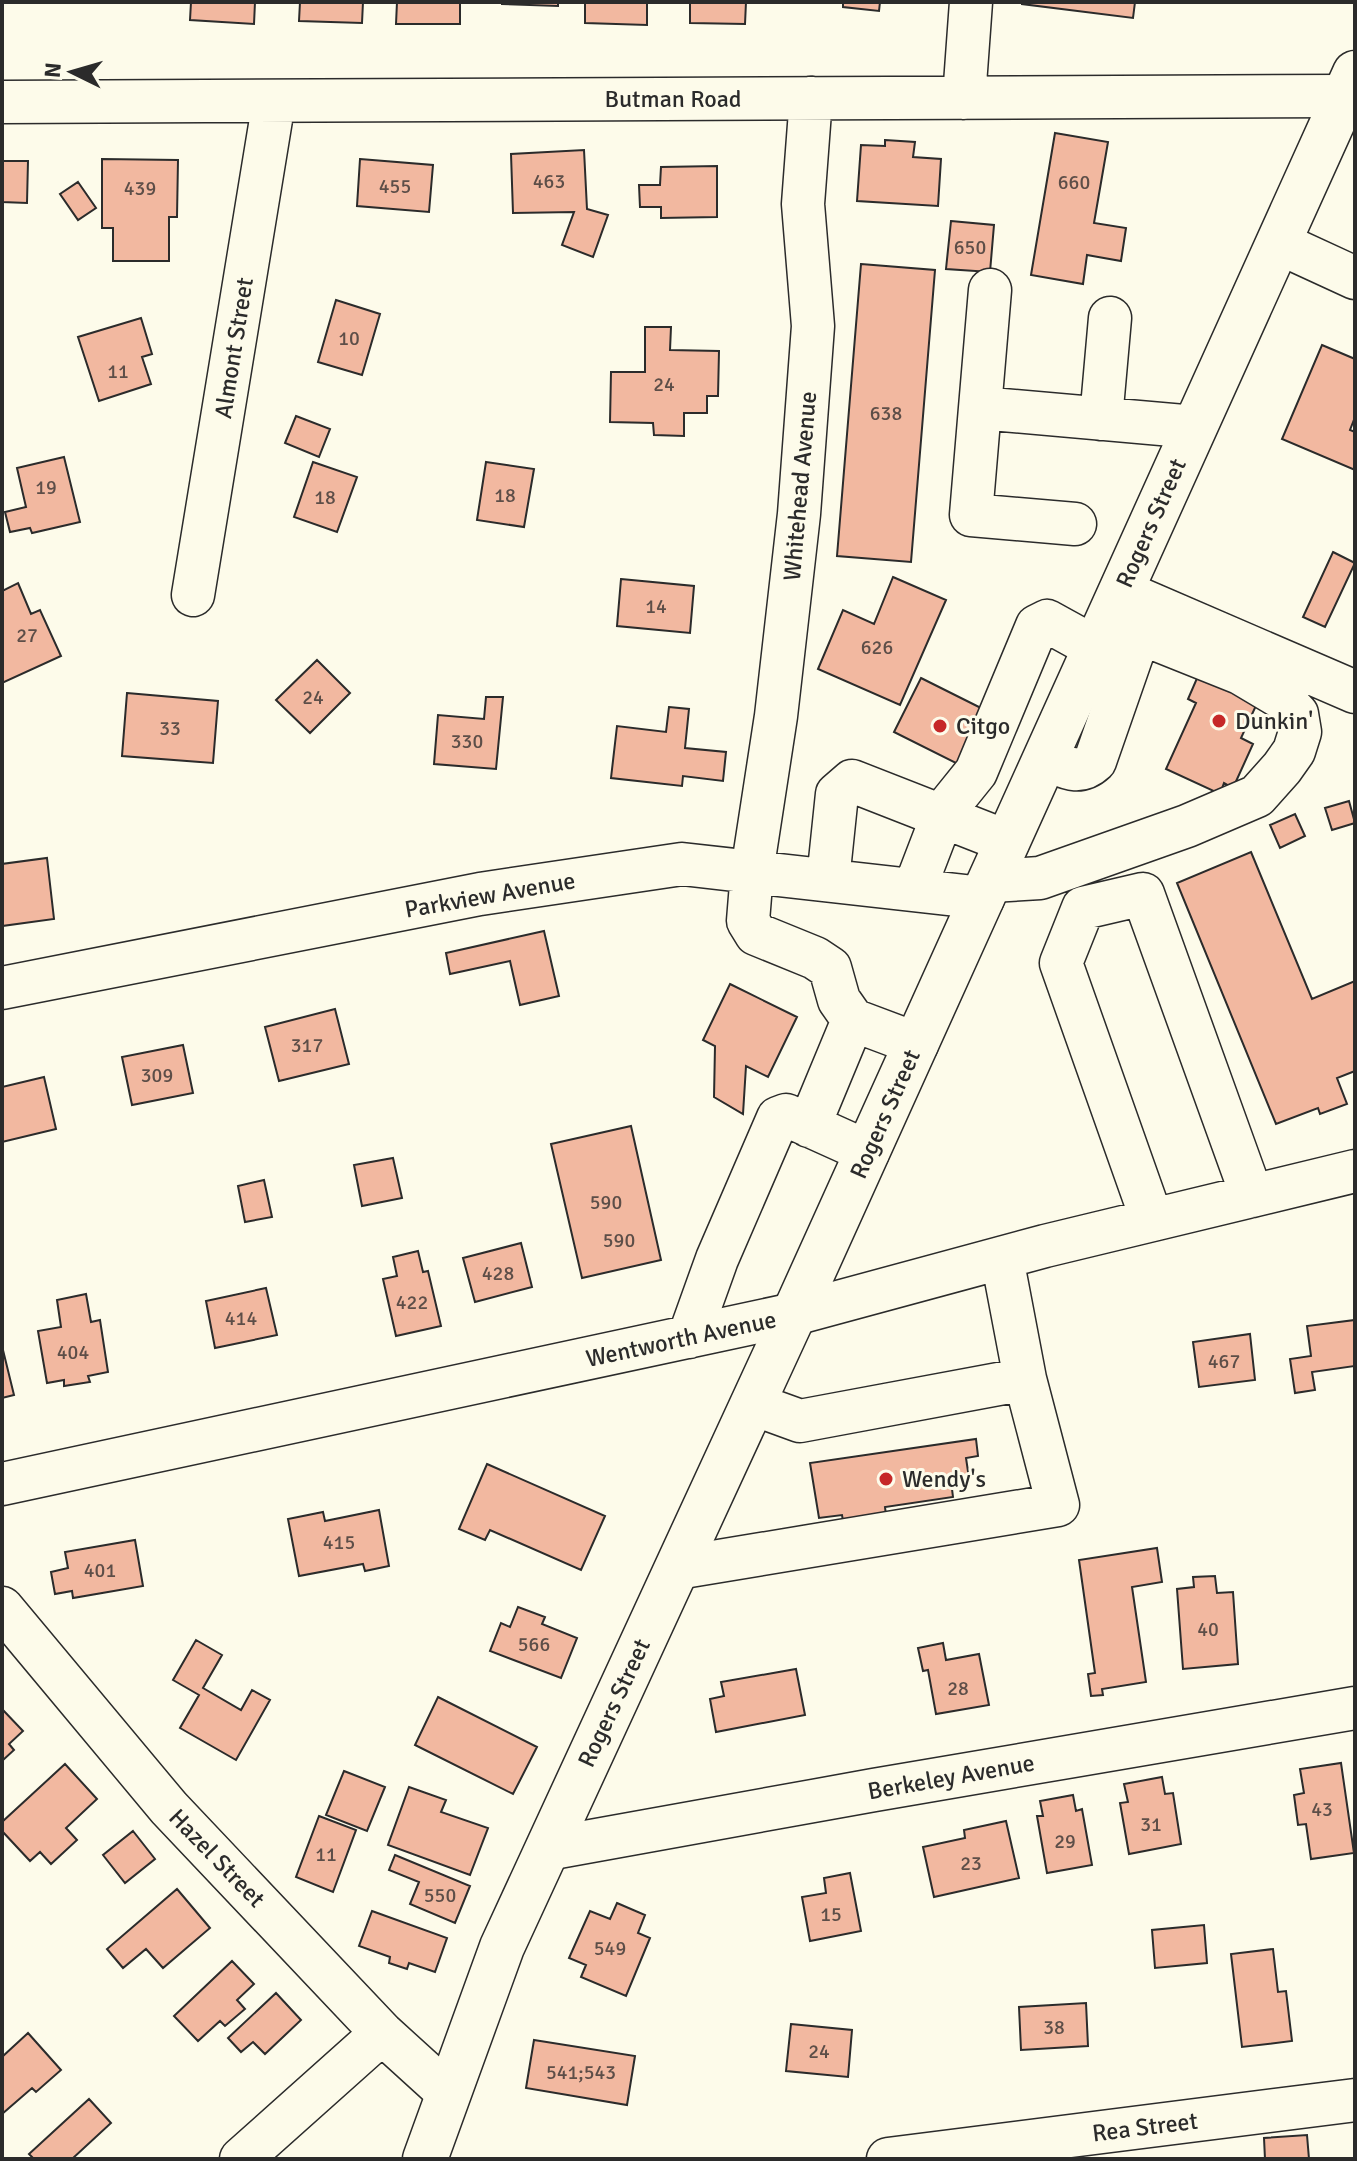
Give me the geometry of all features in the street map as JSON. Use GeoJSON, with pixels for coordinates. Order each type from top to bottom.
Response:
{"type":"FeatureCollection","features":[{"type":"Feature","properties":{"kind":"main road","name":"Rogers Street"},"geometry":{"type":"LineString","coordinates":[[425,2159],[502,1947],[753,1404],[1045,759],[1096,648],[1137,609],[1195,427],[1350,85]]}},
{"type":"Feature","properties":{"kind":"street"},"geometry":{"type":"LineString","coordinates":[[964,98],[971,2]]}},
{"type":"Feature","properties":{"kind":"street","name":"Butman Road"},"geometry":{"type":"LineString","coordinates":[[2,102],[964,98],[1350,85]]}},
{"type":"Feature","properties":{"kind":"street","name":"Whitehead Avenue"},"geometry":{"type":"LineString","coordinates":[[811,98],[803,204],[813,326],[800,499],[776,716],[752,872],[748,921],[756,934],[815,958],[830,968],[839,1000],[853,1020]]}},
{"type":"Feature","properties":{"kind":"street","name":"Almont Street"},"geometry":{"type":"LineString","coordinates":[[193,595],[274,101]]}},
{"type":"Feature","properties":{"kind":"street"},"geometry":{"type":"LineString","coordinates":[[1279,243],[1355,278]]}},
{"type":"Feature","properties":{"kind":"street"},"geometry":{"type":"LineString","coordinates":[[990,290],[971,515],[1075,524]]}},
{"type":"Feature","properties":{"kind":"street"},"geometry":{"type":"LineString","coordinates":[[1101,419],[1110,318]]}},
{"type":"Feature","properties":{"kind":"street"},"geometry":{"type":"LineString","coordinates":[[980,408],[1195,427]]}},
{"type":"Feature","properties":{"kind":"street"},"geometry":{"type":"LineString","coordinates":[[1137,609],[1355,692]]}},
{"type":"Feature","properties":{"kind":"street"},"geometry":{"type":"LineString","coordinates":[[1045,759],[1077,770],[1087,768],[1095,761],[1137,609]]}},
{"type":"Feature","properties":{"kind":"street"},"geometry":{"type":"LineString","coordinates":[[828,880],[837,794],[852,781],[942,817],[994,874],[1040,878],[1187,826],[1257,796],[1294,751],[1300,732],[1297,714],[1282,698],[1137,609]]}},
{"type":"Feature","properties":{"kind":"street"},"geometry":{"type":"LineString","coordinates":[[914,890],[942,817],[976,772],[1037,626],[1047,621],[1096,648]]}},
{"type":"Feature","properties":{"kind":"street","name":"Parkview Avenue"},"geometry":{"type":"LineString","coordinates":[[2,988],[480,894],[682,864],[914,890],[994,874]]}},
{"type":"Feature","properties":{"kind":"street"},"geometry":{"type":"LineString","coordinates":[[1152,1220],[1061,963],[1083,908],[1143,894],[1252,1196]]}},
{"type":"Feature","properties":{"kind":"street"},"geometry":{"type":"LineString","coordinates":[[809,1126],[853,1020],[917,1044]]}},
{"type":"Feature","properties":{"kind":"street"},"geometry":{"type":"LineString","coordinates":[[689,1337],[717,1259],[778,1118],[786,1115],[868,1152]]}},
{"type":"Feature","properties":{"kind":"street","name":"Wentworth Avenue"},"geometry":{"type":"LineString","coordinates":[[2,1484],[794,1314],[1002,1258],[1355,1171]]}},
{"type":"Feature","properties":{"kind":"street"},"geometry":{"type":"LineString","coordinates":[[677,1568],[1058,1505],[1025,1379],[1002,1258]]}},
{"type":"Feature","properties":{"kind":"street"},"geometry":{"type":"LineString","coordinates":[[753,1404],[800,1421],[1025,1379]]}},
{"type":"Feature","properties":{"kind":"street","name":"Hazel Street"},"geometry":{"type":"LineString","coordinates":[[2,1608],[169,1808],[382,2033],[448,2093]]}},
{"type":"Feature","properties":{"kind":"street","name":"Berkeley Avenue"},"geometry":{"type":"LineString","coordinates":[[547,1849],[1355,1708]]}},
{"type":"Feature","properties":{"kind":"street"},"geometry":{"type":"LineString","coordinates":[[265,2154],[382,2033]]}},
{"type":"Feature","properties":{"kind":"street","name":"Rea Street"},"geometry":{"type":"LineString","coordinates":[[888,2159],[1355,2100]]}},
{"type":"Feature","properties":{"kind":"building"},"geometry":{"type":"Polygon","coordinates":[[[191,2],[255,2],[254,24],[190,20],[191,2]]]}},
{"type":"Feature","properties":{"kind":"building"},"geometry":{"type":"Polygon","coordinates":[[[300,2],[363,2],[362,23],[299,21],[300,2]]]}},
{"type":"Feature","properties":{"kind":"building"},"geometry":{"type":"Polygon","coordinates":[[[397,2],[460,2],[460,24],[396,24],[397,2]]]}},
{"type":"Feature","properties":{"kind":"building"},"geometry":{"type":"Polygon","coordinates":[[[558,2],[558,6],[502,4],[558,2]]]}},
{"type":"Feature","properties":{"kind":"building"},"geometry":{"type":"Polygon","coordinates":[[[585,2],[647,2],[647,25],[585,23],[585,2]]]}},
{"type":"Feature","properties":{"kind":"building"},"geometry":{"type":"Polygon","coordinates":[[[690,2],[746,2],[745,24],[690,23],[690,2]]]}},
{"type":"Feature","properties":{"kind":"building"},"geometry":{"type":"Polygon","coordinates":[[[843,2],[880,2],[879,11],[843,7],[843,2]]]}},
{"type":"Feature","properties":{"kind":"building"},"geometry":{"type":"Polygon","coordinates":[[[1022,2],[1135,2],[1133,18],[1022,2]]]}},
{"type":"Feature","properties":{"kind":"building"},"geometry":{"type":"Polygon","coordinates":[[[1055,133],[1108,142],[1094,223],[1126,228],[1121,261],[1087,255],[1083,284],[1031,275],[1055,133]]]}},
{"type":"Feature","properties":{"kind":"building"},"geometry":{"type":"Polygon","coordinates":[[[885,140],[915,142],[913,157],[941,159],[938,206],[857,201],[861,145],[885,146],[885,140]]]}},
{"type":"Feature","properties":{"kind":"building"},"geometry":{"type":"Polygon","coordinates":[[[584,150],[587,209],[608,215],[593,257],[562,245],[574,212],[513,213],[511,154],[584,150]]]}},
{"type":"Feature","properties":{"kind":"building"},"geometry":{"type":"Polygon","coordinates":[[[102,159],[178,160],[177,217],[169,217],[169,261],[113,261],[113,228],[102,228],[102,159]]]}},
{"type":"Feature","properties":{"kind":"building"},"geometry":{"type":"Polygon","coordinates":[[[360,159],[433,165],[429,212],[357,206],[360,159]]]}},
{"type":"Feature","properties":{"kind":"building"},"geometry":{"type":"Polygon","coordinates":[[[2,161],[28,161],[27,203],[2,202],[2,161]]]}},
{"type":"Feature","properties":{"kind":"building"},"geometry":{"type":"Polygon","coordinates":[[[717,166],[717,217],[661,218],[661,207],[640,207],[639,185],[660,185],[661,167],[717,166]]]}},
{"type":"Feature","properties":{"kind":"building"},"geometry":{"type":"Polygon","coordinates":[[[78,182],[96,208],[78,220],[60,194],[78,182]]]}},
{"type":"Feature","properties":{"kind":"building"},"geometry":{"type":"Polygon","coordinates":[[[951,221],[994,225],[990,272],[946,269],[951,221]]]}},
{"type":"Feature","properties":{"kind":"building"},"geometry":{"type":"Polygon","coordinates":[[[861,264],[935,270],[911,562],[837,556],[861,264]]]}},
{"type":"Feature","properties":{"kind":"building"},"geometry":{"type":"Polygon","coordinates":[[[336,300],[380,314],[362,375],[318,362],[336,300]]]}},
{"type":"Feature","properties":{"kind":"building"},"geometry":{"type":"Polygon","coordinates":[[[141,318],[152,354],[142,357],[151,384],[99,401],[78,337],[141,318]]]}},
{"type":"Feature","properties":{"kind":"building"},"geometry":{"type":"Polygon","coordinates":[[[645,327],[671,327],[670,350],[719,351],[718,396],[707,396],[707,413],[684,413],[684,436],[654,435],[653,423],[610,422],[611,372],[645,372],[645,327]]]}},
{"type":"Feature","properties":{"kind":"building"},"geometry":{"type":"Polygon","coordinates":[[[1322,345],[1355,359],[1355,417],[1350,430],[1355,432],[1355,470],[1282,439],[1322,345]]]}},
{"type":"Feature","properties":{"kind":"building"},"geometry":{"type":"Polygon","coordinates":[[[296,416],[330,429],[319,457],[285,443],[296,416]]]}},
{"type":"Feature","properties":{"kind":"building"},"geometry":{"type":"Polygon","coordinates":[[[64,457],[80,522],[32,533],[30,528],[10,532],[5,512],[26,507],[17,468],[64,457]]]}},
{"type":"Feature","properties":{"kind":"building"},"geometry":{"type":"Polygon","coordinates":[[[313,462],[357,477],[337,532],[294,517],[313,462]]]}},
{"type":"Feature","properties":{"kind":"building"},"geometry":{"type":"Polygon","coordinates":[[[486,462],[534,469],[524,527],[477,520],[486,462]]]}},
{"type":"Feature","properties":{"kind":"building"},"geometry":{"type":"Polygon","coordinates":[[[1333,552],[1355,563],[1325,627],[1303,617],[1333,552]]]}},
{"type":"Feature","properties":{"kind":"building"},"geometry":{"type":"Polygon","coordinates":[[[893,577],[946,600],[900,705],[818,669],[843,610],[874,624],[893,577]]]}},
{"type":"Feature","properties":{"kind":"building"},"geometry":{"type":"Polygon","coordinates":[[[621,579],[694,586],[690,633],[617,626],[621,579]]]}},
{"type":"Feature","properties":{"kind":"building"},"geometry":{"type":"Polygon","coordinates":[[[18,583],[31,614],[40,610],[61,656],[2,683],[2,591],[18,583]]]}},
{"type":"Feature","properties":{"kind":"building"},"geometry":{"type":"Polygon","coordinates":[[[317,660],[350,693],[310,733],[276,700],[317,660]]]}},
{"type":"Feature","properties":{"kind":"building","name":"Dunkin'"},"geometry":{"type":"Polygon","coordinates":[[[1201,669],[1260,697],[1241,738],[1253,744],[1233,788],[1224,783],[1220,794],[1166,769],[1196,703],[1188,699],[1201,669]]]}},
{"type":"Feature","properties":{"kind":"building"},"geometry":{"type":"Polygon","coordinates":[[[921,678],[995,715],[968,769],[894,732],[921,678]]]}},
{"type":"Feature","properties":{"kind":"building"},"geometry":{"type":"Polygon","coordinates":[[[127,693],[218,701],[213,763],[122,756],[127,693]]]}},
{"type":"Feature","properties":{"kind":"building"},"geometry":{"type":"Polygon","coordinates":[[[486,697],[503,697],[496,769],[434,764],[438,715],[484,719],[486,697]]]}},
{"type":"Feature","properties":{"kind":"building"},"geometry":{"type":"Polygon","coordinates":[[[669,707],[689,709],[685,748],[726,752],[723,781],[683,776],[682,786],[611,778],[617,726],[666,732],[669,707]]]}},
{"type":"Feature","properties":{"kind":"building"},"geometry":{"type":"Polygon","coordinates":[[[1349,801],[1355,823],[1332,830],[1325,808],[1349,801]]]}},
{"type":"Feature","properties":{"kind":"building"},"geometry":{"type":"Polygon","coordinates":[[[1295,814],[1305,836],[1280,848],[1270,825],[1295,814]]]}},
{"type":"Feature","properties":{"kind":"building"},"geometry":{"type":"Polygon","coordinates":[[[1251,852],[1312,999],[1355,981],[1355,1071],[1337,1078],[1347,1104],[1320,1114],[1318,1108],[1276,1124],[1177,883],[1251,852]]]}},
{"type":"Feature","properties":{"kind":"building"},"geometry":{"type":"Polygon","coordinates":[[[47,858],[54,919],[2,926],[2,864],[47,858]]]}},
{"type":"Feature","properties":{"kind":"building"},"geometry":{"type":"Polygon","coordinates":[[[544,931],[559,996],[520,1005],[510,961],[450,974],[446,953],[544,931]]]}},
{"type":"Feature","properties":{"kind":"building"},"geometry":{"type":"Polygon","coordinates":[[[730,984],[797,1017],[768,1077],[746,1066],[743,1114],[714,1097],[715,1046],[703,1040],[730,984]]]}},
{"type":"Feature","properties":{"kind":"building"},"geometry":{"type":"Polygon","coordinates":[[[335,1009],[349,1064],[279,1081],[265,1027],[335,1009]]]}},
{"type":"Feature","properties":{"kind":"building"},"geometry":{"type":"Polygon","coordinates":[[[183,1045],[193,1093],[132,1105],[122,1057],[183,1045]]]}},
{"type":"Feature","properties":{"kind":"building"},"geometry":{"type":"Polygon","coordinates":[[[44,1077],[56,1129],[2,1142],[2,1087],[44,1077]]]}},
{"type":"Feature","properties":{"kind":"building"},"geometry":{"type":"Polygon","coordinates":[[[631,1126],[661,1260],[582,1278],[551,1144],[631,1126]]]}},
{"type":"Feature","properties":{"kind":"building"},"geometry":{"type":"Polygon","coordinates":[[[393,1158],[402,1198],[362,1206],[354,1165],[393,1158]]]}},
{"type":"Feature","properties":{"kind":"building"},"geometry":{"type":"Polygon","coordinates":[[[264,1180],[272,1217],[245,1222],[238,1186],[264,1180]]]}},
{"type":"Feature","properties":{"kind":"building"},"geometry":{"type":"Polygon","coordinates":[[[521,1243],[532,1287],[475,1302],[463,1258],[521,1243]]]}},
{"type":"Feature","properties":{"kind":"building"},"geometry":{"type":"Polygon","coordinates":[[[418,1251],[423,1272],[428,1271],[441,1326],[396,1336],[383,1279],[397,1276],[393,1257],[418,1251]]]}},
{"type":"Feature","properties":{"kind":"building"},"geometry":{"type":"Polygon","coordinates":[[[266,1288],[277,1335],[215,1348],[206,1301],[266,1288]]]}},
{"type":"Feature","properties":{"kind":"building"},"geometry":{"type":"Polygon","coordinates":[[[86,1294],[91,1322],[100,1320],[108,1372],[88,1376],[90,1382],[64,1386],[64,1380],[47,1383],[38,1331],[61,1327],[57,1300],[86,1294]]]}},
{"type":"Feature","properties":{"kind":"building"},"geometry":{"type":"Polygon","coordinates":[[[1355,1320],[1355,1366],[1312,1372],[1315,1390],[1295,1393],[1290,1359],[1311,1356],[1307,1326],[1355,1320]]]}},
{"type":"Feature","properties":{"kind":"building"},"geometry":{"type":"Polygon","coordinates":[[[1250,1334],[1255,1380],[1199,1387],[1193,1342],[1250,1334]]]}},
{"type":"Feature","properties":{"kind":"building"},"geometry":{"type":"Polygon","coordinates":[[[2,1346],[14,1395],[2,1398],[2,1346]]]}},
{"type":"Feature","properties":{"kind":"building","name":"Wendy's"},"geometry":{"type":"Polygon","coordinates":[[[976,1439],[978,1456],[966,1458],[969,1478],[951,1481],[953,1497],[885,1507],[886,1515],[843,1521],[842,1515],[819,1518],[810,1463],[976,1439]]]}},
{"type":"Feature","properties":{"kind":"building"},"geometry":{"type":"Polygon","coordinates":[[[487,1464],[605,1516],[581,1570],[490,1530],[485,1540],[459,1529],[487,1464]]]}},
{"type":"Feature","properties":{"kind":"building"},"geometry":{"type":"Polygon","coordinates":[[[379,1510],[389,1566],[365,1571],[363,1564],[299,1576],[288,1519],[323,1512],[325,1521],[379,1510]]]}},
{"type":"Feature","properties":{"kind":"building"},"geometry":{"type":"Polygon","coordinates":[[[135,1540],[143,1586],[73,1598],[72,1591],[55,1594],[51,1572],[68,1568],[65,1552],[135,1540]]]}},
{"type":"Feature","properties":{"kind":"building"},"geometry":{"type":"Polygon","coordinates":[[[1157,1548],[1162,1582],[1132,1587],[1146,1682],[1102,1689],[1103,1695],[1091,1696],[1088,1674],[1095,1673],[1079,1560],[1157,1548]]]}},
{"type":"Feature","properties":{"kind":"building"},"geometry":{"type":"Polygon","coordinates":[[[1215,1576],[1217,1593],[1233,1592],[1238,1664],[1183,1669],[1177,1589],[1194,1587],[1193,1577],[1215,1576]]]}},
{"type":"Feature","properties":{"kind":"building"},"geometry":{"type":"Polygon","coordinates":[[[518,1607],[545,1617],[542,1624],[577,1638],[561,1678],[490,1651],[501,1623],[510,1627],[518,1607]]]}},
{"type":"Feature","properties":{"kind":"building"},"geometry":{"type":"Polygon","coordinates":[[[196,1640],[222,1655],[203,1688],[241,1710],[252,1690],[270,1700],[236,1760],[180,1728],[199,1695],[173,1680],[196,1640]]]}},
{"type":"Feature","properties":{"kind":"building"},"geometry":{"type":"Polygon","coordinates":[[[943,1643],[946,1660],[979,1654],[989,1705],[936,1714],[928,1670],[923,1671],[918,1648],[943,1643]]]}},
{"type":"Feature","properties":{"kind":"building"},"geometry":{"type":"Polygon","coordinates":[[[796,1669],[805,1715],[716,1732],[710,1699],[724,1696],[721,1682],[796,1669]]]}},
{"type":"Feature","properties":{"kind":"building"},"geometry":{"type":"Polygon","coordinates":[[[438,1697],[537,1747],[513,1794],[415,1745],[438,1697]]]}},
{"type":"Feature","properties":{"kind":"building"},"geometry":{"type":"Polygon","coordinates":[[[2,1709],[23,1731],[9,1744],[14,1750],[2,1761],[2,1709]]]}},
{"type":"Feature","properties":{"kind":"building"},"geometry":{"type":"Polygon","coordinates":[[[1341,1763],[1354,1853],[1311,1859],[1306,1824],[1298,1825],[1294,1795],[1304,1793],[1300,1769],[1341,1763]]]}},
{"type":"Feature","properties":{"kind":"building"},"geometry":{"type":"Polygon","coordinates":[[[65,1764],[97,1799],[66,1828],[77,1840],[51,1864],[40,1852],[30,1861],[2,1831],[2,1822],[65,1764]]]}},
{"type":"Feature","properties":{"kind":"building"},"geometry":{"type":"Polygon","coordinates":[[[344,1771],[385,1787],[367,1831],[326,1815],[344,1771]]]}},
{"type":"Feature","properties":{"kind":"building"},"geometry":{"type":"Polygon","coordinates":[[[1162,1777],[1165,1794],[1173,1793],[1181,1844],[1129,1854],[1120,1803],[1128,1802],[1124,1784],[1162,1777]]]}},
{"type":"Feature","properties":{"kind":"building"},"geometry":{"type":"Polygon","coordinates":[[[409,1787],[446,1800],[441,1812],[488,1828],[470,1875],[388,1845],[409,1787]]]}},
{"type":"Feature","properties":{"kind":"building"},"geometry":{"type":"Polygon","coordinates":[[[1073,1795],[1076,1811],[1082,1809],[1092,1865],[1047,1873],[1037,1816],[1043,1816],[1040,1801],[1073,1795]]]}},
{"type":"Feature","properties":{"kind":"building"},"geometry":{"type":"Polygon","coordinates":[[[319,1816],[356,1830],[333,1892],[296,1877],[319,1816]]]}},
{"type":"Feature","properties":{"kind":"building"},"geometry":{"type":"Polygon","coordinates":[[[1006,1821],[1019,1878],[934,1897],[923,1847],[965,1838],[964,1830],[1006,1821]]]}},
{"type":"Feature","properties":{"kind":"building"},"geometry":{"type":"Polygon","coordinates":[[[133,1831],[155,1859],[125,1883],[103,1855],[133,1831]]]}},
{"type":"Feature","properties":{"kind":"building"},"geometry":{"type":"Polygon","coordinates":[[[395,1855],[470,1886],[455,1923],[410,1904],[419,1882],[389,1870],[395,1855]]]}},
{"type":"Feature","properties":{"kind":"building"},"geometry":{"type":"Polygon","coordinates":[[[850,1873],[861,1931],[810,1941],[802,1897],[826,1893],[824,1878],[850,1873]]]}},
{"type":"Feature","properties":{"kind":"building"},"geometry":{"type":"Polygon","coordinates":[[[177,1889],[210,1928],[163,1968],[146,1949],[123,1968],[107,1949],[177,1889]]]}},
{"type":"Feature","properties":{"kind":"building"},"geometry":{"type":"Polygon","coordinates":[[[617,1903],[645,1915],[638,1933],[650,1938],[626,1996],[581,1977],[586,1965],[569,1958],[590,1911],[610,1919],[617,1903]]]}},
{"type":"Feature","properties":{"kind":"building"},"geometry":{"type":"Polygon","coordinates":[[[372,1911],[447,1938],[435,1972],[409,1963],[407,1969],[389,1963],[390,1957],[359,1946],[372,1911]]]}},
{"type":"Feature","properties":{"kind":"building"},"geometry":{"type":"Polygon","coordinates":[[[1204,1925],[1207,1963],[1155,1968],[1152,1930],[1204,1925]]]}},
{"type":"Feature","properties":{"kind":"building"},"geometry":{"type":"Polygon","coordinates":[[[1273,1949],[1278,1992],[1286,1991],[1292,2041],[1242,2047],[1231,1954],[1273,1949]]]}},
{"type":"Feature","properties":{"kind":"building"},"geometry":{"type":"Polygon","coordinates":[[[232,1961],[254,1984],[237,2000],[245,2009],[225,2026],[220,2021],[198,2041],[174,2016],[232,1961]]]}},
{"type":"Feature","properties":{"kind":"building"},"geometry":{"type":"Polygon","coordinates":[[[276,1993],[301,2020],[265,2054],[253,2042],[241,2052],[228,2038],[276,1993]]]}},
{"type":"Feature","properties":{"kind":"building"},"geometry":{"type":"Polygon","coordinates":[[[1086,2003],[1088,2046],[1021,2050],[1019,2007],[1086,2003]]]}},
{"type":"Feature","properties":{"kind":"building"},"geometry":{"type":"Polygon","coordinates":[[[791,2024],[852,2030],[848,2077],[786,2071],[791,2024]]]}},
{"type":"Feature","properties":{"kind":"building"},"geometry":{"type":"Polygon","coordinates":[[[28,2033],[61,2070],[36,2092],[32,2088],[2,2114],[2,2057],[28,2033]]]}},
{"type":"Feature","properties":{"kind":"building"},"geometry":{"type":"Polygon","coordinates":[[[534,2040],[635,2056],[627,2105],[526,2088],[534,2040]]]}},
{"type":"Feature","properties":{"kind":"building"},"geometry":{"type":"Polygon","coordinates":[[[89,2099],[111,2123],[72,2159],[34,2159],[29,2154],[89,2099]]]}},
{"type":"Feature","properties":{"kind":"building"},"geometry":{"type":"Polygon","coordinates":[[[1307,2135],[1309,2159],[1265,2159],[1264,2138],[1307,2135]]]}},
{"type":"Feature","properties":{"kind":"place","name":"Dunkin'"},"geometry":{"type":"Point","coordinates":[1219,721]}},
{"type":"Feature","properties":{"kind":"place","name":"Citgo"},"geometry":{"type":"Point","coordinates":[940,726]}},
{"type":"Feature","properties":{"kind":"place","name":"Wendy's"},"geometry":{"type":"Point","coordinates":[886,1479]}}]}
